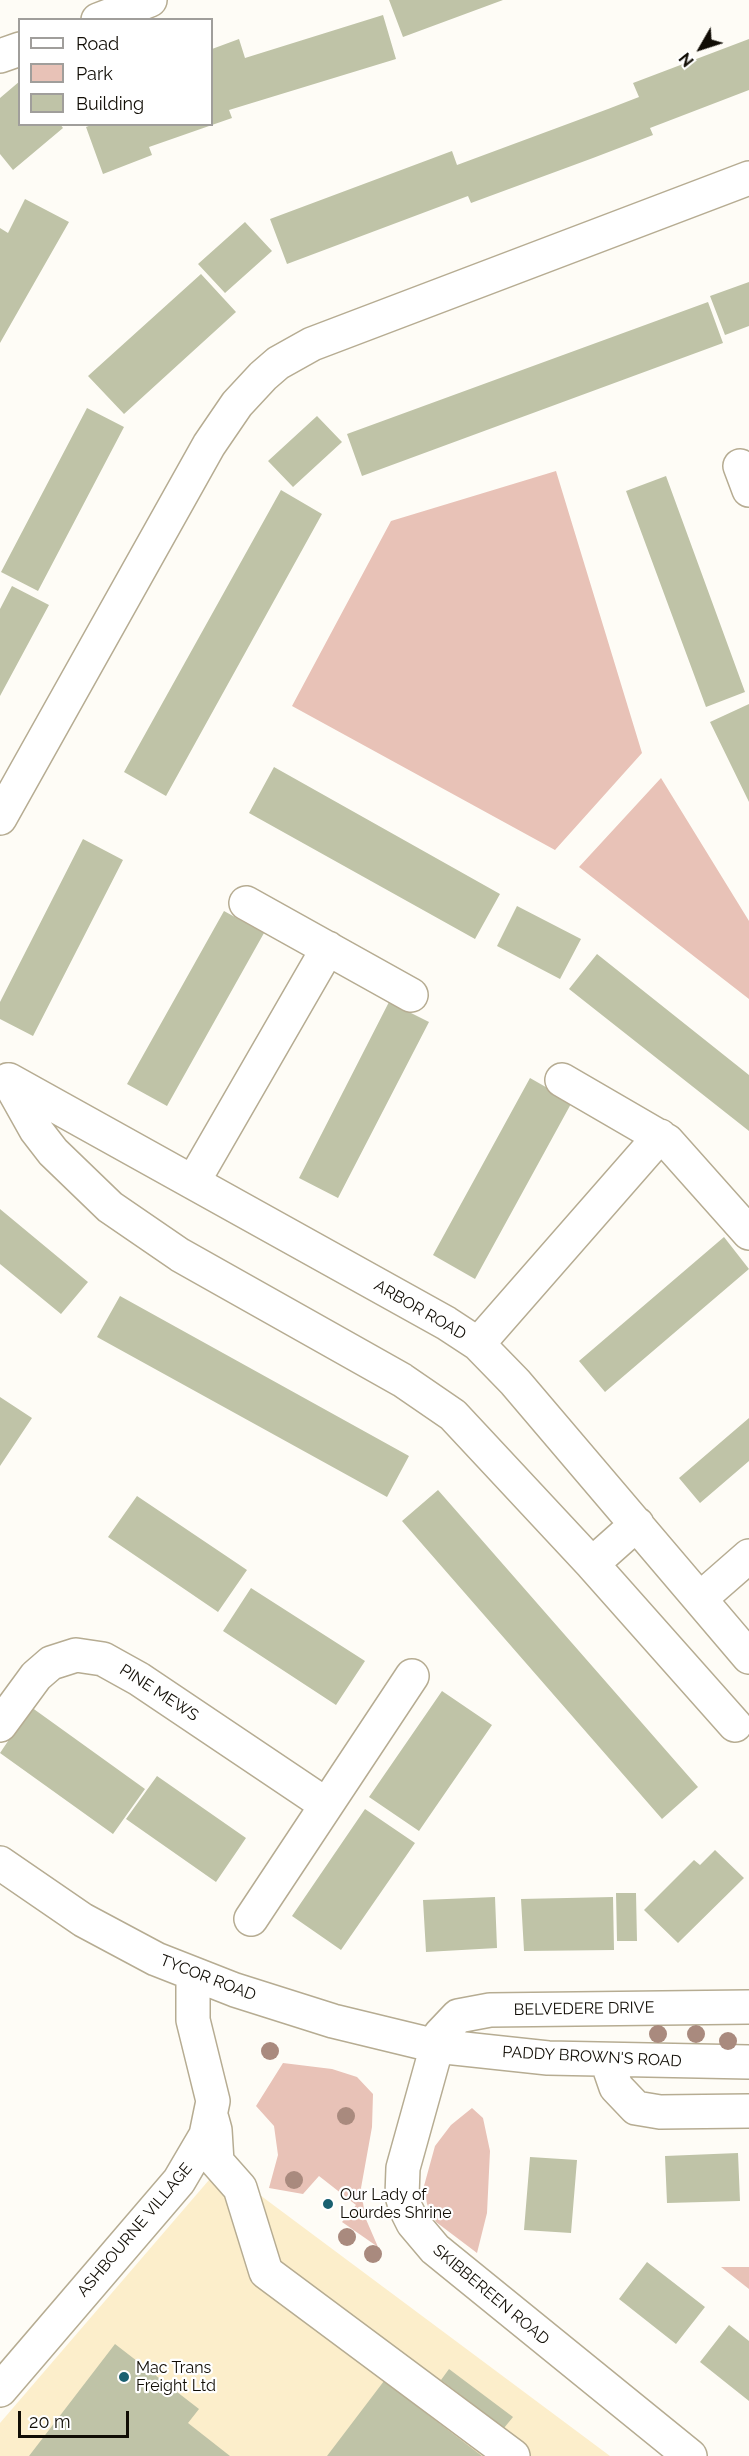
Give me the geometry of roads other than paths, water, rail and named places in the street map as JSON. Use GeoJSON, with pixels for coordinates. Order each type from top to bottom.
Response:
{"type":"FeatureCollection","features":[{"type":"Feature","properties":{"kind":"street"},"geometry":{"type":"LineString","coordinates":[[103,18],[150,0]]}},
{"type":"Feature","properties":{"kind":"street"},"geometry":{"type":"LineString","coordinates":[[0,56],[18,50]]}},
{"type":"Feature","properties":{"kind":"street"},"geometry":{"type":"LineString","coordinates":[[0,818],[209,445],[237,404],[278,363],[312,344],[749,178]]}},
{"type":"Feature","properties":{"kind":"street"},"geometry":{"type":"LineString","coordinates":[[246,903],[411,995]]}},
{"type":"Feature","properties":{"kind":"street"},"geometry":{"type":"LineString","coordinates":[[193,1182],[328,948]]}},
{"type":"Feature","properties":{"kind":"street"},"geometry":{"type":"LineString","coordinates":[[4,1077],[52,1152],[110,1207],[180,1255],[402,1380],[445,1410],[482,1443],[735,1725]]}},
{"type":"Feature","properties":{"kind":"street","name":"ARBOR ROAD"},"geometry":{"type":"LineString","coordinates":[[4,1077],[446,1323],[478,1344],[515,1382],[749,1657]]}},
{"type":"Feature","properties":{"kind":"street"},"geometry":{"type":"LineString","coordinates":[[562,1080],[660,1136],[674,1147],[749,1233]]}},
{"type":"Feature","properties":{"kind":"street"},"geometry":{"type":"LineString","coordinates":[[478,1344],[660,1136]]}},
{"type":"Feature","properties":{"kind":"street"},"geometry":{"type":"LineString","coordinates":[[592,1564],[637,1524]]}},
{"type":"Feature","properties":{"kind":"street"},"geometry":{"type":"LineString","coordinates":[[701,1598],[749,1556]]}},
{"type":"Feature","properties":{"kind":"street","name":"PINE MEWS"},"geometry":{"type":"LineString","coordinates":[[0,1725],[36,1676],[51,1663],[76,1655],[103,1659],[139,1679],[325,1804]]}},
{"type":"Feature","properties":{"kind":"street"},"geometry":{"type":"LineString","coordinates":[[251,1919],[325,1804],[412,1676]]}},
{"type":"Feature","properties":{"kind":"street","name":"TYCOR ROAD"},"geometry":{"type":"LineString","coordinates":[[0,1863],[83,1920],[193,1976],[324,2018],[436,2046]]}},
{"type":"Feature","properties":{"kind":"street","name":"ASHBOURNE VILLAGE"},"geometry":{"type":"LineString","coordinates":[[0,2390],[179,2181],[195,2157],[211,2118],[211,2086],[193,2020],[193,1976]]}},
{"type":"Feature","properties":{"kind":"street","name":"BELVEDERE DRIVE"},"geometry":{"type":"LineString","coordinates":[[436,2046],[440,2035],[451,2021],[477,2011],[749,2007]]}},
{"type":"Feature","properties":{"kind":"street","name":"PADDY BROWN'S ROAD"},"geometry":{"type":"LineString","coordinates":[[436,2046],[548,2058],[607,2061],[749,2062]]}},
{"type":"Feature","properties":{"kind":"street","name":"SKIBBEREEN ROAD"},"geometry":{"type":"LineString","coordinates":[[436,2046],[403,2168],[402,2196],[413,2223],[454,2267],[690,2456]]}},
{"type":"Feature","properties":{"kind":"street"},"geometry":{"type":"LineString","coordinates":[[607,2061],[616,2087],[636,2108],[660,2112],[749,2111]]}},
{"type":"Feature","properties":{"kind":"street"},"geometry":{"type":"LineString","coordinates":[[211,2118],[215,2130],[217,2162],[240,2188],[266,2272],[513,2456]]}},
{"type":"Feature","properties":{"kind":"place","name":"Our Lady of Lourdes Shrine"},"geometry":{"type":"Point","coordinates":[328,2204]}},
{"type":"Feature","properties":{"kind":"place","name":"Mac Trans Freight Ltd"},"geometry":{"type":"Point","coordinates":[124,2377]}}]}
